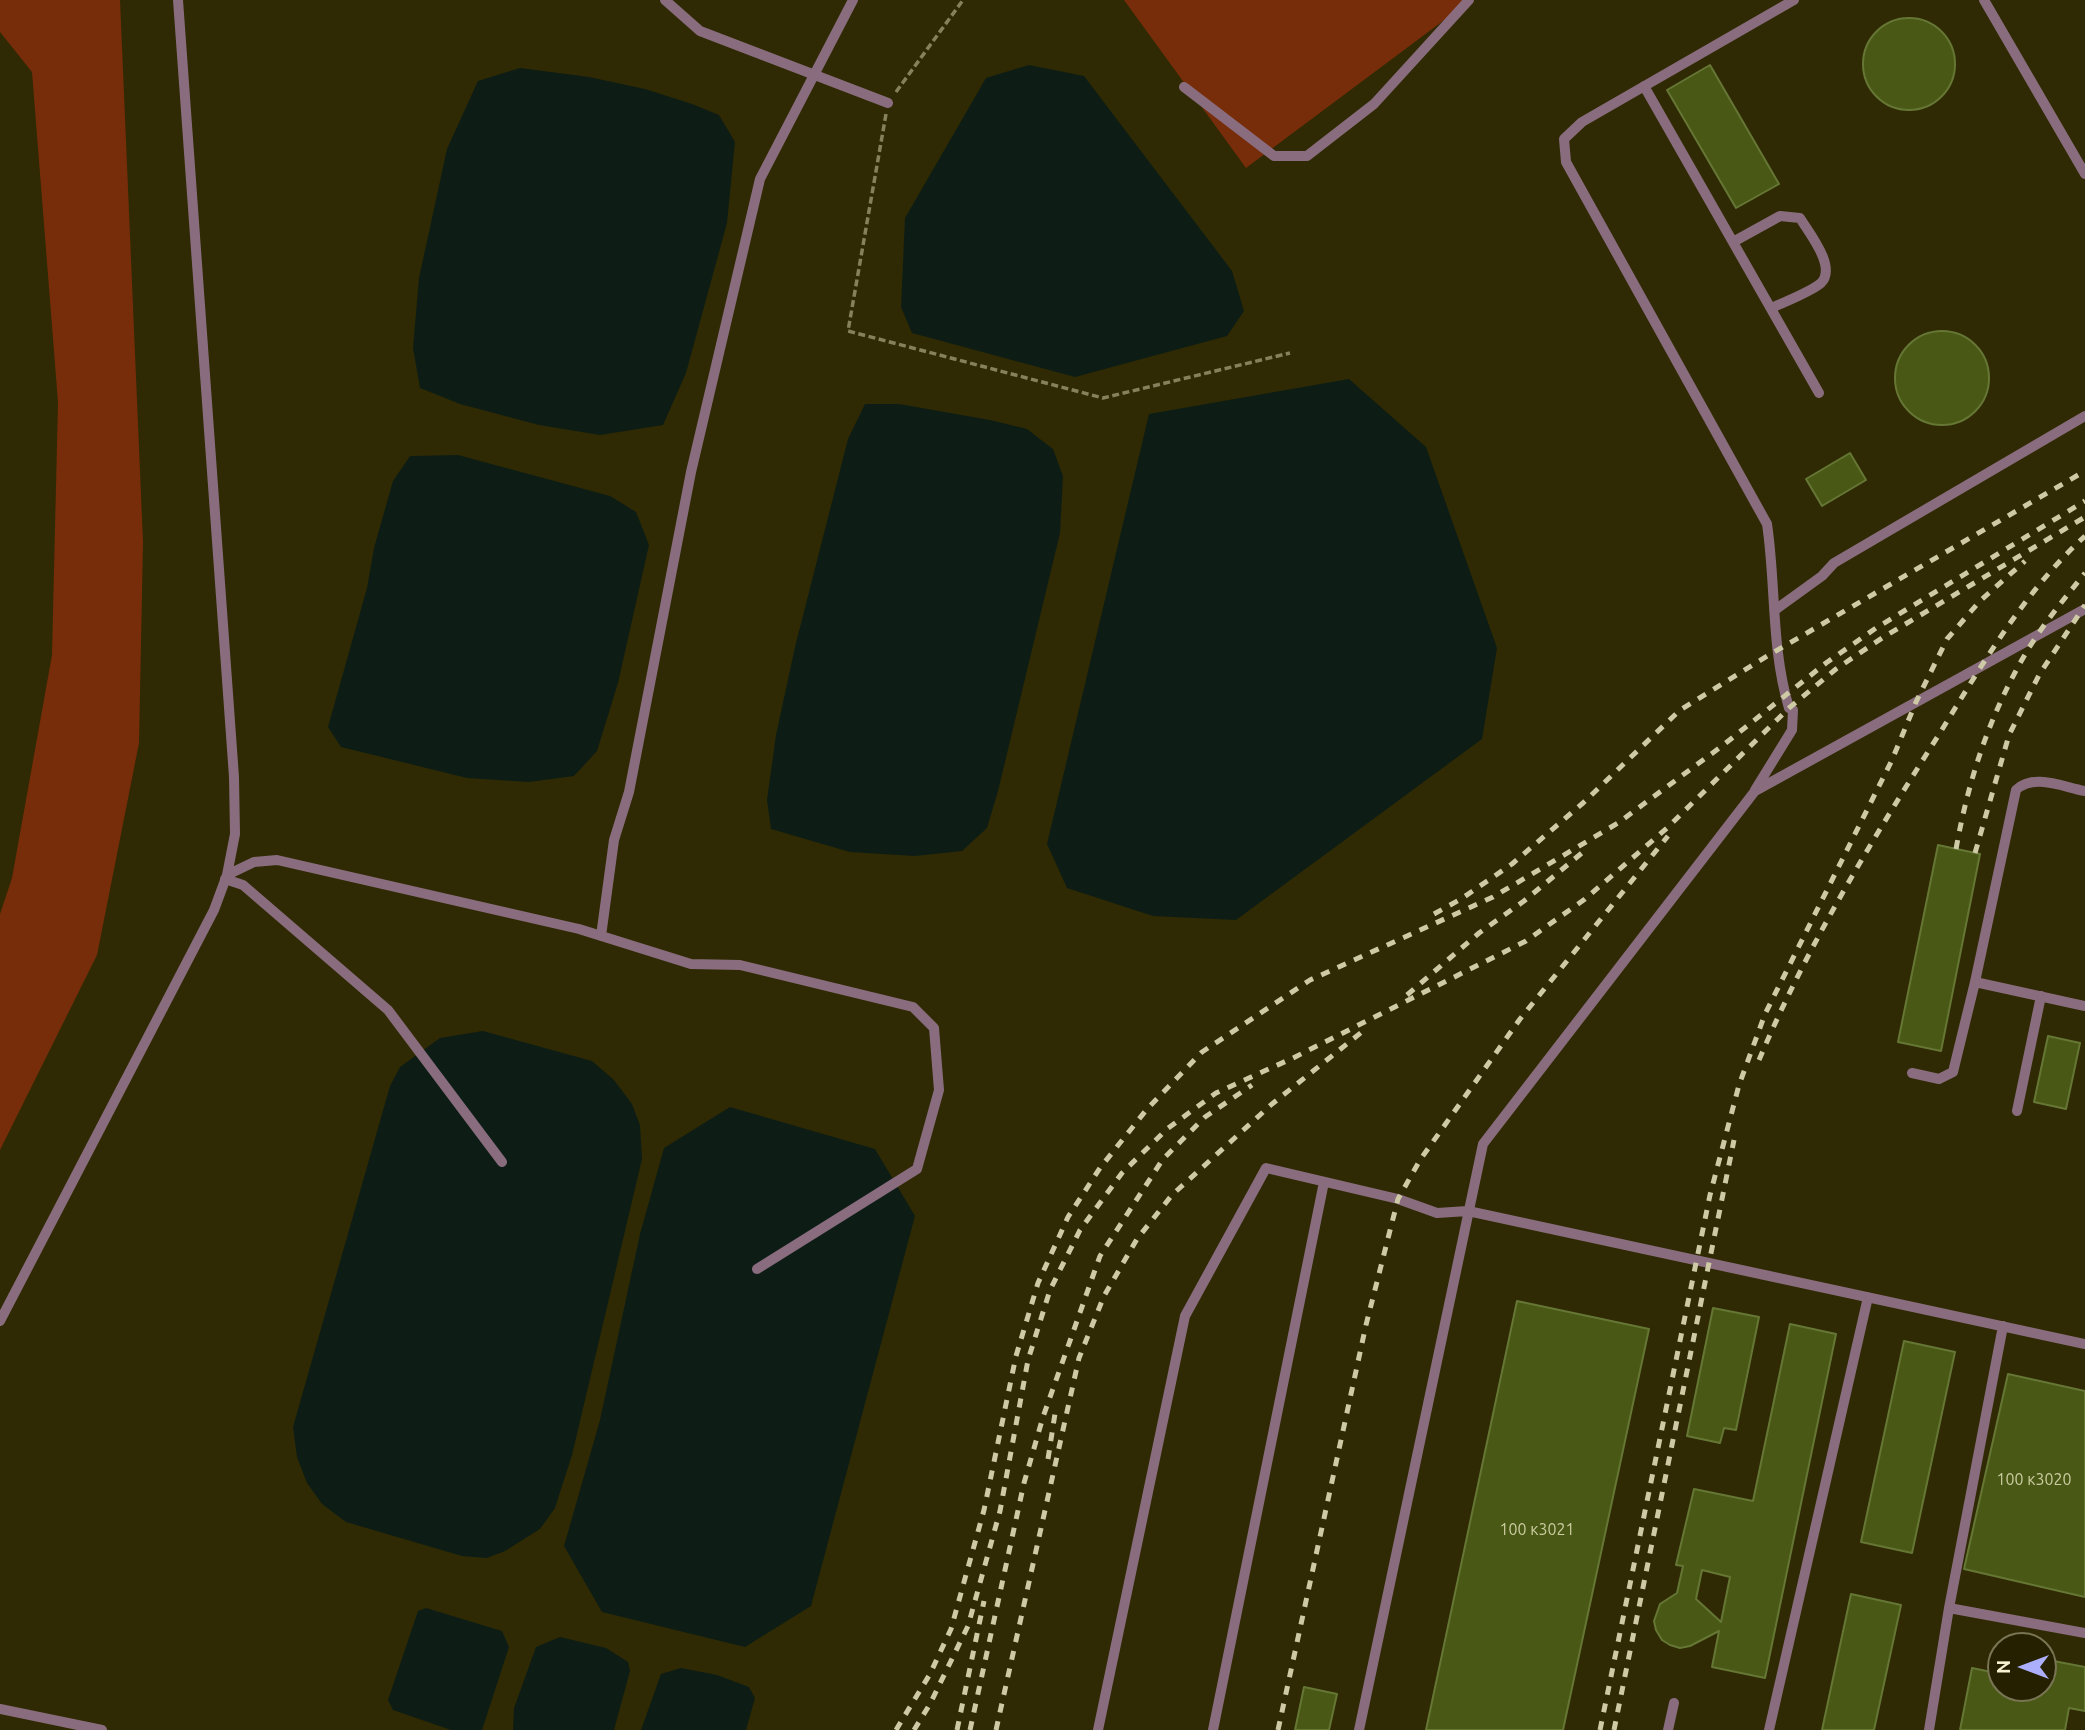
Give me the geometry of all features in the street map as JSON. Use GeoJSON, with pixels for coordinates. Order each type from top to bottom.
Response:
{"type":"FeatureCollection","features":[{"type":"Feature","properties":{"kind":"lane"},"geometry":{"type":"LineString","coordinates":[[0,1321],[214,910],[226,877],[234,834],[234,777],[178,0]]}},
{"type":"Feature","properties":{"kind":"lane"},"geometry":{"type":"LineString","coordinates":[[665,0],[700,31],[888,103]]}},
{"type":"Feature","properties":{"kind":"lane"},"geometry":{"type":"LineString","coordinates":[[601,936],[614,840],[629,792],[691,471],[760,179],[853,0]]}},
{"type":"Feature","properties":{"kind":"lane"},"geometry":{"type":"LineString","coordinates":[[1184,87],[1274,156],[1307,156],[1374,104],[1469,0]]}},
{"type":"Feature","properties":{"kind":"lane"},"geometry":{"type":"LineString","coordinates":[[1359,1730],[1483,1144],[1755,791],[1792,730],[1793,710],[1789,708],[1781,671],[1774,610],[1773,563],[1767,524],[1566,162],[1564,139],[1582,122],[1794,0]]}},
{"type":"Feature","properties":{"kind":"lane"},"geometry":{"type":"LineString","coordinates":[[1984,0],[2085,174]]}},
{"type":"Feature","properties":{"kind":"lane"},"geometry":{"type":"LineString","coordinates":[[1644,86],[1819,393]]}},
{"type":"Feature","properties":{"kind":"lane"},"geometry":{"type":"LineString","coordinates":[[1733,242],[1780,216],[1800,218],[1825,261],[1827,272],[1821,283],[1771,308]]}},
{"type":"Feature","properties":{"kind":"lane"},"geometry":{"type":"LineString","coordinates":[[1774,610],[1822,576],[1834,563],[2085,416]]}},
{"type":"Feature","properties":{"kind":"lane"},"geometry":{"type":"LineString","coordinates":[[1755,791],[2085,609]]}},
{"type":"Feature","properties":{"kind":"lane"},"geometry":{"type":"LineString","coordinates":[[1912,1073],[1939,1079],[1953,1072],[1975,982],[2015,790],[2023,783],[2034,781],[2085,791]]}},
{"type":"Feature","properties":{"kind":"lane"},"geometry":{"type":"LineString","coordinates":[[226,877],[254,862],[277,860],[601,936],[691,964],[740,965],[913,1007],[934,1028],[939,1090],[917,1169],[757,1269]]}},
{"type":"Feature","properties":{"kind":"lane"},"geometry":{"type":"LineString","coordinates":[[226,877],[243,885],[387,1010],[502,1162]]}},
{"type":"Feature","properties":{"kind":"lane"},"geometry":{"type":"LineString","coordinates":[[1975,982],[2085,1006]]}},
{"type":"Feature","properties":{"kind":"lane"},"geometry":{"type":"LineString","coordinates":[[2017,1111],[2041,996]]}},
{"type":"Feature","properties":{"kind":"lane"},"geometry":{"type":"LineString","coordinates":[[1098,1730],[1185,1316],[1266,1168],[1398,1199],[1437,1213],[1468,1211],[2085,1344]]}},
{"type":"Feature","properties":{"kind":"lane"},"geometry":{"type":"LineString","coordinates":[[1213,1730],[1324,1182]]}},
{"type":"Feature","properties":{"kind":"lane"},"geometry":{"type":"LineString","coordinates":[[1769,1730],[1868,1297]]}},
{"type":"Feature","properties":{"kind":"lane"},"geometry":{"type":"LineString","coordinates":[[1929,1730],[1949,1608],[2003,1326]]}},
{"type":"Feature","properties":{"kind":"lane"},"geometry":{"type":"LineString","coordinates":[[1949,1608],[2085,1633]]}},
{"type":"Feature","properties":{"kind":"lane"},"geometry":{"type":"LineString","coordinates":[[1668,1730],[1674,1703]]}},
{"type":"Feature","properties":{"kind":"lane"},"geometry":{"type":"LineString","coordinates":[[0,1709],[102,1730]]}},
{"type":"Feature","properties":{"kind":"path"},"geometry":{"type":"LineString","coordinates":[[963,0],[888,103],[848,331],[1103,398],[1290,353]]}},
{"type":"Feature","properties":{"kind":"shaded area"},"geometry":{"type":"Polygon","coordinates":[[[0,0],[120,0],[143,542],[139,743],[97,955],[0,1150],[0,914],[12,878],[52,655],[58,402],[32,72],[0,32],[0,0]]]}},
{"type":"Feature","properties":{"kind":"shaded area"},"geometry":{"type":"Polygon","coordinates":[[[1124,0],[1471,0],[1246,168],[1124,0]]]}},
{"type":"Feature","properties":{"kind":"shaded area"},"geometry":{"type":"Polygon","coordinates":[[[1029,65],[1084,76],[1232,271],[1244,311],[1227,336],[1075,377],[912,333],[901,307],[905,218],[986,78],[1029,65]]]}},
{"type":"Feature","properties":{"kind":"shaded area"},"geometry":{"type":"Polygon","coordinates":[[[520,68],[589,77],[645,89],[692,104],[719,115],[735,142],[727,223],[686,373],[663,425],[600,435],[539,425],[460,404],[420,388],[413,348],[419,278],[447,149],[478,81],[520,68]]]}},
{"type":"Feature","properties":{"kind":"shaded area"},"geometry":{"type":"Polygon","coordinates":[[[1349,379],[1426,447],[1497,648],[1482,739],[1236,920],[1153,916],[1067,888],[1047,844],[1149,414],[1349,379]]]}},
{"type":"Feature","properties":{"kind":"shaded area"},"geometry":{"type":"Polygon","coordinates":[[[865,404],[899,404],[1027,429],[1053,449],[1063,476],[1060,533],[998,791],[987,828],[962,851],[915,856],[850,852],[771,829],[767,800],[776,735],[795,647],[848,439],[865,404]]]}},
{"type":"Feature","properties":{"kind":"shaded area"},"geometry":{"type":"Polygon","coordinates":[[[458,455],[610,496],[636,512],[649,545],[618,683],[597,751],[574,776],[529,782],[467,778],[341,747],[328,727],[367,588],[374,548],[393,481],[410,456],[458,455]]]}},
{"type":"Feature","properties":{"kind":"shaded area"},"geometry":{"type":"Polygon","coordinates":[[[483,1031],[592,1061],[614,1080],[632,1104],[640,1125],[642,1159],[572,1455],[555,1508],[540,1529],[505,1551],[487,1558],[462,1556],[346,1522],[322,1504],[307,1483],[297,1457],[293,1427],[390,1086],[400,1067],[440,1038],[483,1031]]]}},
{"type":"Feature","properties":{"kind":"shaded area"},"geometry":{"type":"Polygon","coordinates":[[[730,1107],[875,1149],[915,1216],[811,1606],[745,1647],[602,1612],[564,1546],[600,1420],[640,1234],[664,1148],[730,1107]]]}},
{"type":"Feature","properties":{"kind":"shaded area"},"geometry":{"type":"Polygon","coordinates":[[[426,1608],[502,1631],[509,1647],[482,1730],[451,1730],[393,1710],[388,1700],[418,1611],[426,1608]]]}},
{"type":"Feature","properties":{"kind":"shaded area"},"geometry":{"type":"Polygon","coordinates":[[[560,1637],[606,1648],[628,1662],[630,1671],[614,1730],[513,1730],[514,1708],[536,1647],[560,1637]]]}},
{"type":"Feature","properties":{"kind":"shaded area"},"geometry":{"type":"Polygon","coordinates":[[[681,1668],[717,1675],[749,1687],[755,1698],[746,1730],[641,1730],[661,1674],[681,1668]]]}},
{"type":"Feature","properties":{"kind":"building"},"geometry":{"type":"Polygon","coordinates":[[[1909,18],[1926,22],[1941,32],[1951,47],[1955,64],[1951,81],[1941,96],[1926,106],[1909,110],[1892,106],[1877,96],[1867,81],[1863,64],[1867,47],[1877,32],[1892,22],[1909,18]]]}},
{"type":"Feature","properties":{"kind":"building"},"geometry":{"type":"Polygon","coordinates":[[[1710,65],[1779,184],[1736,208],[1667,90],[1710,65]]]}},
{"type":"Feature","properties":{"kind":"building"},"geometry":{"type":"Polygon","coordinates":[[[1942,331],[1960,335],[1975,345],[1985,360],[1989,378],[1985,396],[1975,411],[1960,421],[1942,425],[1924,421],[1909,411],[1899,396],[1895,378],[1899,360],[1909,345],[1924,335],[1942,331]]]}},
{"type":"Feature","properties":{"kind":"building"},"geometry":{"type":"Polygon","coordinates":[[[1850,453],[1866,480],[1822,506],[1806,479],[1850,453]]]}},
{"type":"Feature","properties":{"kind":"building"},"geometry":{"type":"Polygon","coordinates":[[[1938,845],[1980,854],[1941,1051],[1898,1042],[1938,845]]]}},
{"type":"Feature","properties":{"kind":"building"},"geometry":{"type":"Polygon","coordinates":[[[2048,1036],[2080,1043],[2066,1109],[2034,1102],[2048,1036]]]}},
{"type":"Feature","properties":{"kind":"building"},"geometry":{"type":"Polygon","coordinates":[[[1517,1301],[1649,1329],[1563,1730],[1426,1730],[1517,1301]]]}},
{"type":"Feature","properties":{"kind":"building"},"geometry":{"type":"Polygon","coordinates":[[[1713,1308],[1759,1317],[1736,1430],[1724,1428],[1720,1443],[1687,1436],[1713,1308]]]}},
{"type":"Feature","properties":{"kind":"building"},"geometry":{"type":"Polygon","coordinates":[[[1790,1324],[1836,1334],[1765,1678],[1712,1667],[1719,1631],[1690,1646],[1680,1648],[1662,1640],[1654,1621],[1660,1604],[1677,1593],[1683,1566],[1676,1565],[1694,1489],[1753,1501],[1790,1324]],[[1702,1570],[1696,1599],[1721,1622],[1730,1577],[1702,1570]]]}},
{"type":"Feature","properties":{"kind":"building"},"geometry":{"type":"Polygon","coordinates":[[[1904,1341],[1955,1352],[1912,1553],[1861,1542],[1904,1341]]]}},
{"type":"Feature","properties":{"kind":"building"},"geometry":{"type":"Polygon","coordinates":[[[2008,1374],[2085,1391],[2085,1597],[1964,1569],[2008,1374]]]}},
{"type":"Feature","properties":{"kind":"building"},"geometry":{"type":"Polygon","coordinates":[[[1851,1594],[1901,1605],[1874,1730],[1822,1730],[1851,1594]]]}},
{"type":"Feature","properties":{"kind":"building"},"geometry":{"type":"Polygon","coordinates":[[[2057,1662],[2085,1667],[2085,1711],[2069,1708],[2065,1730],[1960,1730],[1972,1668],[1987,1671],[1987,1702],[2057,1702],[2057,1662]]]}},
{"type":"Feature","properties":{"kind":"building"},"geometry":{"type":"Polygon","coordinates":[[[1304,1687],[1337,1694],[1329,1730],[1295,1730],[1304,1687]]]}},
{"type":"Feature","properties":{"kind":"railway"},"geometry":{"type":"LineString","coordinates":[[1434,914],[1512,864],[1583,803],[1680,710],[1769,655],[2085,471]]}},
{"type":"Feature","properties":{"kind":"railway"},"geometry":{"type":"LineString","coordinates":[[896,1730],[930,1674],[951,1629],[984,1510],[1016,1356],[1038,1283],[1068,1217],[1100,1168],[1147,1109],[1202,1052],[1310,980],[1493,897],[1618,823],[1722,746],[1826,663],[1876,628],[2085,501]]}},
{"type":"Feature","properties":{"kind":"railway"},"geometry":{"type":"LineString","coordinates":[[914,1730],[930,1704],[968,1626],[1000,1511],[1028,1360],[1050,1290],[1080,1230],[1122,1173],[1167,1129],[1216,1093],[1293,1058],[1526,941],[1585,899],[1667,828],[1789,708],[1836,669],[1882,638],[2085,517]]}},
{"type":"Feature","properties":{"kind":"railway"},"geometry":{"type":"LineString","coordinates":[[1759,1060],[1819,935],[1913,775],[2005,631],[2042,581],[2085,536]]}},
{"type":"Feature","properties":{"kind":"railway"},"geometry":{"type":"LineString","coordinates":[[1600,1730],[1710,1195],[1739,1085],[1765,1014],[1892,760],[1916,702],[1947,639],[1980,601],[2025,561]]}},
{"type":"Feature","properties":{"kind":"railway"},"geometry":{"type":"LineString","coordinates":[[1956,849],[1974,771],[2002,698],[2034,641],[2085,573]]}},
{"type":"Feature","properties":{"kind":"railway"},"geometry":{"type":"LineString","coordinates":[[1975,853],[2009,735],[2039,675],[2085,605]]}},
{"type":"Feature","properties":{"kind":"railway"},"geometry":{"type":"LineString","coordinates":[[1278,1730],[1366,1325],[1398,1199],[1420,1160],[1520,1019],[1668,836]]}},
{"type":"Feature","properties":{"kind":"railway"},"geometry":{"type":"LineString","coordinates":[[1407,995],[1479,933],[1524,901],[1583,852]]}},
{"type":"Feature","properties":{"kind":"railway"},"geometry":{"type":"LineString","coordinates":[[996,1730],[1079,1358],[1104,1296],[1137,1239],[1172,1195],[1272,1104],[1363,1031]]}},
{"type":"Feature","properties":{"kind":"railway"},"geometry":{"type":"LineString","coordinates":[[970,1730],[1024,1483],[1043,1417],[1100,1256],[1163,1159],[1205,1117],[1252,1085]]}},
{"type":"Feature","properties":{"kind":"railway"},"geometry":{"type":"LineString","coordinates":[[1614,1730],[1734,1140]]}},
{"type":"Feature","properties":{"kind":"railway"},"geometry":{"type":"LineString","coordinates":[[1048,1459],[1056,1407]]}},
{"type":"Feature","properties":{"kind":"railway"},"geometry":{"type":"LineString","coordinates":[[957,1730],[984,1601]]}}]}
